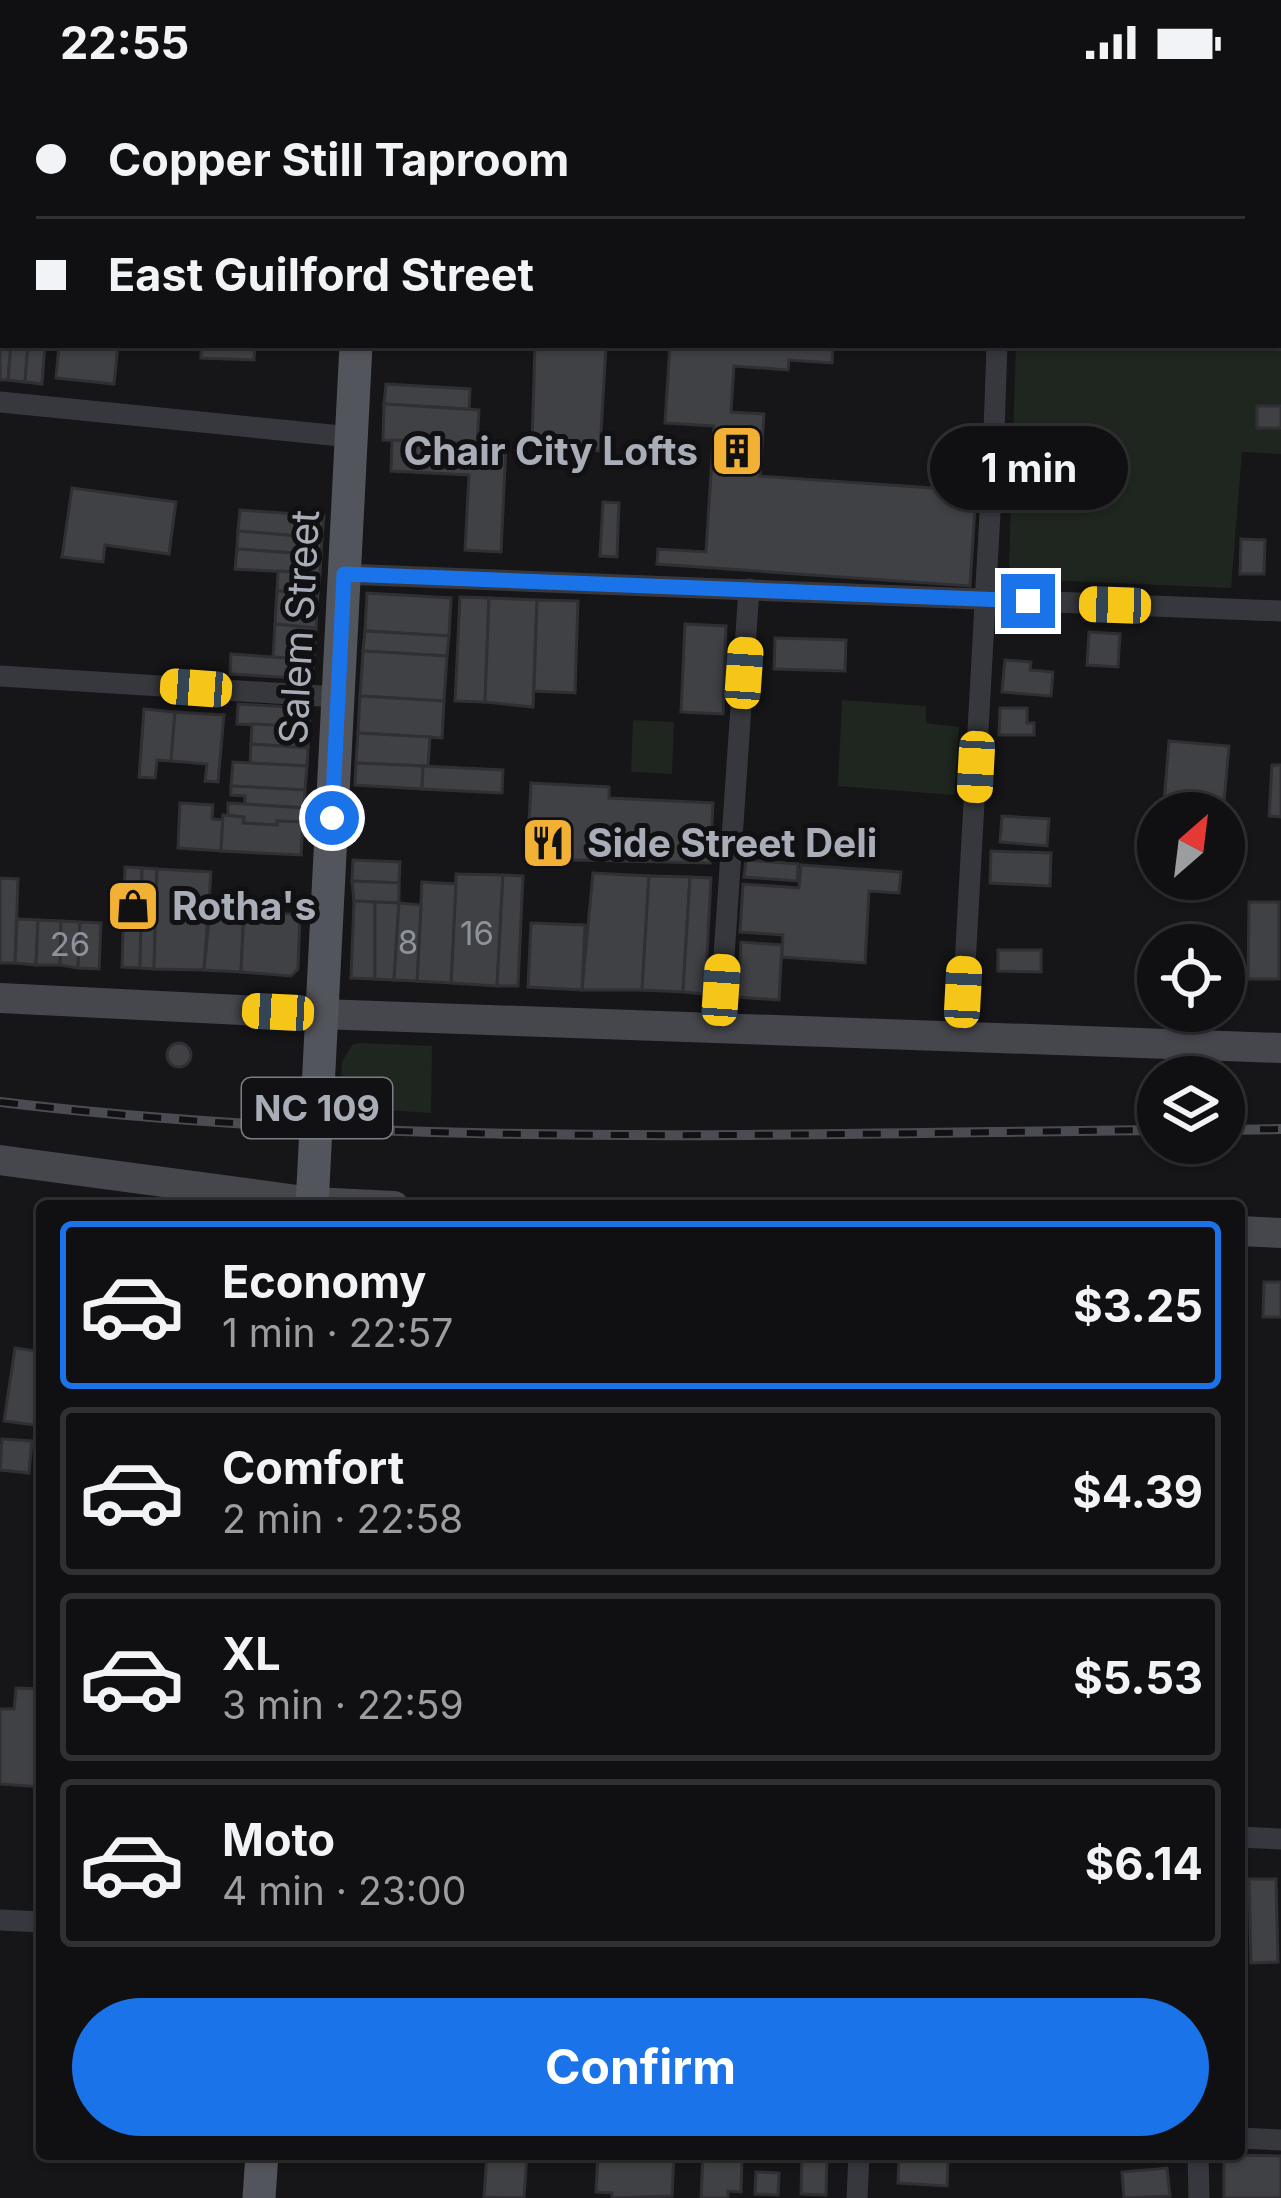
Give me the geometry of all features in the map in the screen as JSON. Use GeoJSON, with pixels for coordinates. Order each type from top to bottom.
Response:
{"type":"FeatureCollection","features":[{"type":"Feature","properties":{"kind":"main road","name":"Salem Street"},"geometry":{"type":"LineString","coordinates":[[312,1200],[356,348]]}},
{"type":"Feature","properties":{"kind":"main road"},"geometry":{"type":"LineString","coordinates":[[0,998],[1281,1048]]}},
{"type":"Feature","properties":{"kind":"main road"},"geometry":{"type":"LineString","coordinates":[[0,1160],[284,1200]]}},
{"type":"Feature","properties":{"kind":"main road"},"geometry":{"type":"LineString","coordinates":[[1245,1231],[1281,1232]]}},
{"type":"Feature","properties":{"kind":"main road"},"geometry":{"type":"LineString","coordinates":[[259,2198],[262,2160]]}},
{"type":"Feature","properties":{"kind":"street"},"geometry":{"type":"LineString","coordinates":[[961,1038],[997,348]]}},
{"type":"Feature","properties":{"kind":"street"},"geometry":{"type":"LineString","coordinates":[[0,402],[351,437]]}},
{"type":"Feature","properties":{"kind":"street"},"geometry":{"type":"LineString","coordinates":[[344,574],[1281,611]]}},
{"type":"Feature","properties":{"kind":"street"},"geometry":{"type":"LineString","coordinates":[[719,1029],[749,589]]}},
{"type":"Feature","properties":{"kind":"street"},"geometry":{"type":"LineString","coordinates":[[0,676],[338,697]]}},
{"type":"Feature","properties":{"kind":"street"},"geometry":{"type":"LineString","coordinates":[[1245,1837],[1281,1839]]}},
{"type":"Feature","properties":{"kind":"street"},"geometry":{"type":"LineString","coordinates":[[0,1920],[36,1922]]}},
{"type":"Feature","properties":{"kind":"street"},"geometry":{"type":"LineString","coordinates":[[1245,2138],[1281,2140]]}},
{"type":"Feature","properties":{"kind":"street"},"geometry":{"type":"LineString","coordinates":[[857,2198],[860,2160]]}},
{"type":"Feature","properties":{"kind":"street"},"geometry":{"type":"LineString","coordinates":[[1198,2160],[1199,2198]]}},
{"type":"Feature","properties":{"kind":"shaded area"},"geometry":{"type":"Polygon","coordinates":[[[1016,348],[1281,348],[1281,454],[1242,452],[1231,588],[1020,579],[1009,566],[1016,348]]]}},
{"type":"Feature","properties":{"kind":"shaded area"},"geometry":{"type":"Polygon","coordinates":[[[842,700],[926,706],[926,723],[959,727],[954,795],[838,786],[842,700]]]}},
{"type":"Feature","properties":{"kind":"shaded area"},"geometry":{"type":"Polygon","coordinates":[[[633,720],[674,722],[672,774],[631,772],[633,720]]]}},
{"type":"Feature","properties":{"kind":"shaded area"},"geometry":{"type":"Polygon","coordinates":[[[352,1045],[432,1046],[431,1113],[340,1107],[342,1062],[352,1045]]]}},
{"type":"Feature","properties":{"kind":"building"},"geometry":{"type":"Polygon","coordinates":[[[0,348],[11,348],[8,380],[0,380],[0,348]]]}},
{"type":"Feature","properties":{"kind":"building"},"geometry":{"type":"Polygon","coordinates":[[[11,348],[28,348],[25,382],[8,380],[11,348]]]}},
{"type":"Feature","properties":{"kind":"building"},"geometry":{"type":"Polygon","coordinates":[[[28,348],[45,348],[42,384],[25,382],[28,348]]]}},
{"type":"Feature","properties":{"kind":"building"},"geometry":{"type":"Polygon","coordinates":[[[59,348],[118,348],[114,384],[56,378],[59,348]]]}},
{"type":"Feature","properties":{"kind":"building"},"geometry":{"type":"Polygon","coordinates":[[[201,348],[255,348],[254,360],[201,358],[201,348]]]}},
{"type":"Feature","properties":{"kind":"building"},"geometry":{"type":"Polygon","coordinates":[[[535,348],[606,348],[600,451],[532,446],[535,348]]]}},
{"type":"Feature","properties":{"kind":"building","name":"Chair City Lofts"},"geometry":{"type":"Polygon","coordinates":[[[670,348],[833,348],[832,363],[789,360],[788,370],[734,366],[731,412],[764,414],[760,476],[976,491],[970,586],[657,564],[658,549],[706,552],[714,426],[665,423],[670,348]]]}},
{"type":"Feature","properties":{"kind":"building"},"geometry":{"type":"Polygon","coordinates":[[[386,384],[470,389],[469,409],[384,404],[386,384]]]}},
{"type":"Feature","properties":{"kind":"building"},"geometry":{"type":"Polygon","coordinates":[[[384,404],[479,410],[477,445],[383,440],[384,404]]]}},
{"type":"Feature","properties":{"kind":"building"},"geometry":{"type":"Polygon","coordinates":[[[1257,406],[1281,406],[1281,428],[1257,428],[1257,406]]]}},
{"type":"Feature","properties":{"kind":"building"},"geometry":{"type":"Polygon","coordinates":[[[392,440],[506,446],[501,552],[465,550],[469,475],[391,471],[392,440]]]}},
{"type":"Feature","properties":{"kind":"building"},"geometry":{"type":"Polygon","coordinates":[[[72,488],[176,502],[169,554],[105,545],[103,562],[62,557],[72,488]]]}},
{"type":"Feature","properties":{"kind":"building"},"geometry":{"type":"Polygon","coordinates":[[[603,502],[619,503],[617,557],[600,556],[603,502]]]}},
{"type":"Feature","properties":{"kind":"building"},"geometry":{"type":"Polygon","coordinates":[[[240,510],[324,516],[322,538],[238,531],[240,510]]]}},
{"type":"Feature","properties":{"kind":"building"},"geometry":{"type":"Polygon","coordinates":[[[238,531],[322,538],[321,555],[237,549],[238,531]]]}},
{"type":"Feature","properties":{"kind":"building"},"geometry":{"type":"Polygon","coordinates":[[[1241,539],[1265,540],[1264,574],[1240,574],[1241,539]]]}},
{"type":"Feature","properties":{"kind":"building"},"geometry":{"type":"Polygon","coordinates":[[[237,549],[321,555],[320,574],[235,569],[237,549]]]}},
{"type":"Feature","properties":{"kind":"building"},"geometry":{"type":"Polygon","coordinates":[[[278,571],[320,574],[318,593],[277,591],[278,571]]]}},
{"type":"Feature","properties":{"kind":"building"},"geometry":{"type":"Polygon","coordinates":[[[277,591],[318,593],[316,628],[275,624],[277,591]]]}},
{"type":"Feature","properties":{"kind":"building"},"geometry":{"type":"Polygon","coordinates":[[[367,593],[451,598],[449,636],[365,631],[367,593]]]}},
{"type":"Feature","properties":{"kind":"building"},"geometry":{"type":"Polygon","coordinates":[[[460,597],[489,598],[485,702],[455,701],[460,597]]]}},
{"type":"Feature","properties":{"kind":"building"},"geometry":{"type":"Polygon","coordinates":[[[489,598],[537,600],[533,707],[485,702],[489,598]]]}},
{"type":"Feature","properties":{"kind":"building"},"geometry":{"type":"Polygon","coordinates":[[[537,600],[578,601],[575,693],[534,691],[537,600]]]}},
{"type":"Feature","properties":{"kind":"building"},"geometry":{"type":"Polygon","coordinates":[[[275,624],[316,628],[314,660],[273,657],[275,624]]]}},
{"type":"Feature","properties":{"kind":"building"},"geometry":{"type":"Polygon","coordinates":[[[685,624],[726,626],[723,714],[681,712],[685,624]]]}},
{"type":"Feature","properties":{"kind":"building"},"geometry":{"type":"Polygon","coordinates":[[[365,631],[449,636],[447,656],[363,651],[365,631]]]}},
{"type":"Feature","properties":{"kind":"building"},"geometry":{"type":"Polygon","coordinates":[[[1089,632],[1120,634],[1118,667],[1087,665],[1089,632]]]}},
{"type":"Feature","properties":{"kind":"building"},"geometry":{"type":"Polygon","coordinates":[[[775,638],[846,640],[845,671],[774,669],[775,638]]]}},
{"type":"Feature","properties":{"kind":"building"},"geometry":{"type":"Polygon","coordinates":[[[363,651],[447,656],[444,701],[360,696],[363,651]]]}},
{"type":"Feature","properties":{"kind":"building"},"geometry":{"type":"Polygon","coordinates":[[[231,654],[314,660],[312,679],[230,674],[231,654]]]}},
{"type":"Feature","properties":{"kind":"building"},"geometry":{"type":"Polygon","coordinates":[[[1005,660],[1031,662],[1030,670],[1053,672],[1051,696],[1002,692],[1005,660]]]}},
{"type":"Feature","properties":{"kind":"building"},"geometry":{"type":"Polygon","coordinates":[[[360,696],[444,701],[442,738],[358,733],[360,696]]]}},
{"type":"Feature","properties":{"kind":"building"},"geometry":{"type":"Polygon","coordinates":[[[238,704],[310,708],[309,727],[237,724],[238,704]]]}},
{"type":"Feature","properties":{"kind":"building"},"geometry":{"type":"Polygon","coordinates":[[[1000,708],[1027,708],[1027,723],[1034,723],[1034,735],[999,735],[1000,708]]]}},
{"type":"Feature","properties":{"kind":"building"},"geometry":{"type":"Polygon","coordinates":[[[144,709],[175,712],[171,761],[157,760],[155,778],[139,777],[144,709]]]}},
{"type":"Feature","properties":{"kind":"building"},"geometry":{"type":"Polygon","coordinates":[[[175,712],[224,715],[218,782],[205,781],[207,764],[171,761],[175,712]]]}},
{"type":"Feature","properties":{"kind":"building"},"geometry":{"type":"Polygon","coordinates":[[[252,724],[309,727],[308,748],[251,744],[252,724]]]}},
{"type":"Feature","properties":{"kind":"building"},"geometry":{"type":"Polygon","coordinates":[[[358,733],[430,737],[428,766],[356,763],[358,733]]]}},
{"type":"Feature","properties":{"kind":"building"},"geometry":{"type":"Polygon","coordinates":[[[1169,741],[1229,746],[1225,792],[1165,792],[1169,741]]]}},
{"type":"Feature","properties":{"kind":"building"},"geometry":{"type":"Polygon","coordinates":[[[251,744],[308,748],[307,766],[250,763],[251,744]]]}},
{"type":"Feature","properties":{"kind":"building"},"geometry":{"type":"Polygon","coordinates":[[[233,762],[307,766],[305,790],[231,786],[233,762]]]}},
{"type":"Feature","properties":{"kind":"building"},"geometry":{"type":"Polygon","coordinates":[[[356,763],[423,766],[422,789],[355,785],[356,763]]]}},
{"type":"Feature","properties":{"kind":"building"},"geometry":{"type":"Polygon","coordinates":[[[1272,765],[1281,765],[1281,817],[1269,816],[1272,765]]]}},
{"type":"Feature","properties":{"kind":"building"},"geometry":{"type":"Polygon","coordinates":[[[423,766],[503,770],[502,793],[422,789],[423,766]]]}},
{"type":"Feature","properties":{"kind":"building"},"geometry":{"type":"Polygon","coordinates":[[[531,783],[609,787],[609,798],[713,803],[710,863],[527,859],[531,783]]]}},
{"type":"Feature","properties":{"kind":"building"},"geometry":{"type":"Polygon","coordinates":[[[231,786],[305,790],[304,808],[245,804],[245,796],[231,795],[231,786]]]}},
{"type":"Feature","properties":{"kind":"building"},"geometry":{"type":"Polygon","coordinates":[[[180,803],[213,805],[212,819],[223,820],[221,851],[178,848],[180,803]]]}},
{"type":"Feature","properties":{"kind":"building"},"geometry":{"type":"Polygon","coordinates":[[[228,803],[304,808],[303,822],[243,823],[244,817],[228,815],[228,803]]]}},
{"type":"Feature","properties":{"kind":"building"},"geometry":{"type":"Polygon","coordinates":[[[223,815],[244,817],[243,823],[303,822],[301,855],[221,851],[223,815]]]}},
{"type":"Feature","properties":{"kind":"building"},"geometry":{"type":"Polygon","coordinates":[[[1002,816],[1049,819],[1047,846],[1000,842],[1002,816]]]}},
{"type":"Feature","properties":{"kind":"building"},"geometry":{"type":"Polygon","coordinates":[[[991,851],[1051,853],[1050,886],[990,883],[991,851]]]}},
{"type":"Feature","properties":{"kind":"building"},"geometry":{"type":"Polygon","coordinates":[[[353,860],[400,862],[399,883],[352,881],[353,860]]]}},
{"type":"Feature","properties":{"kind":"building"},"geometry":{"type":"Polygon","coordinates":[[[746,860],[798,864],[797,881],[744,877],[746,860]]]}},
{"type":"Feature","properties":{"kind":"building"},"geometry":{"type":"Polygon","coordinates":[[[801,865],[901,872],[899,893],[869,891],[865,963],[782,957],[783,935],[740,932],[743,884],[799,888],[801,865]]]}},
{"type":"Feature","properties":{"kind":"building","name":"Rotha's"},"geometry":{"type":"Polygon","coordinates":[[[125,867],[142,868],[140,968],[122,967],[125,867]]]}},
{"type":"Feature","properties":{"kind":"building"},"geometry":{"type":"Polygon","coordinates":[[[142,868],[157,869],[154,969],[140,968],[142,868]]]}},
{"type":"Feature","properties":{"kind":"building"},"geometry":{"type":"Polygon","coordinates":[[[157,869],[211,872],[204,970],[154,969],[157,869]]]}},
{"type":"Feature","properties":{"kind":"building"},"geometry":{"type":"Polygon","coordinates":[[[593,873],[649,876],[642,990],[582,990],[593,873]]]}},
{"type":"Feature","properties":{"kind":"building"},"geometry":{"type":"Polygon","coordinates":[[[456,874],[503,875],[497,986],[451,983],[456,874]]]}},
{"type":"Feature","properties":{"kind":"building"},"geometry":{"type":"Polygon","coordinates":[[[503,875],[523,876],[518,986],[497,986],[503,875]]]}},
{"type":"Feature","properties":{"kind":"building"},"geometry":{"type":"Polygon","coordinates":[[[649,876],[690,877],[683,992],[642,990],[649,876]]]}},
{"type":"Feature","properties":{"kind":"building"},"geometry":{"type":"Polygon","coordinates":[[[690,877],[711,878],[705,994],[683,992],[690,877]]]}},
{"type":"Feature","properties":{"kind":"building"},"geometry":{"type":"Polygon","coordinates":[[[0,878],[18,879],[15,963],[0,963],[0,878]]]}},
{"type":"Feature","properties":{"kind":"building"},"geometry":{"type":"Polygon","coordinates":[[[352,881],[399,883],[399,903],[354,901],[352,881]]]}},
{"type":"Feature","properties":{"kind":"building"},"geometry":{"type":"Polygon","coordinates":[[[422,882],[456,884],[451,983],[417,981],[422,882]]]}},
{"type":"Feature","properties":{"kind":"building"},"geometry":{"type":"Polygon","coordinates":[[[354,901],[375,902],[375,979],[351,978],[354,901]]]}},
{"type":"Feature","properties":{"kind":"building"},"geometry":{"type":"Polygon","coordinates":[[[375,902],[399,903],[394,980],[375,979],[375,902]]]}},
{"type":"Feature","properties":{"kind":"building"},"geometry":{"type":"Polygon","coordinates":[[[1249,902],[1279,902],[1279,979],[1248,979],[1249,902]]]}},
{"type":"Feature","properties":{"kind":"building"},"geometry":{"type":"Polygon","coordinates":[[[399,903],[421,905],[417,981],[394,980],[399,903]]]}},
{"type":"Feature","properties":{"kind":"building"},"geometry":{"type":"Polygon","coordinates":[[[210,909],[244,910],[241,972],[204,970],[210,909]]]}},
{"type":"Feature","properties":{"kind":"building"},"geometry":{"type":"Polygon","coordinates":[[[244,910],[300,915],[298,969],[291,976],[241,972],[244,910]]]}},
{"type":"Feature","properties":{"kind":"building"},"geometry":{"type":"Polygon","coordinates":[[[17,919],[38,920],[36,965],[15,963],[17,919]]]}},
{"type":"Feature","properties":{"kind":"building"},"geometry":{"type":"Polygon","coordinates":[[[38,920],[61,921],[60,965],[36,965],[38,920]]]}},
{"type":"Feature","properties":{"kind":"building"},"geometry":{"type":"Polygon","coordinates":[[[61,921],[80,922],[78,968],[60,965],[61,921]]]}},
{"type":"Feature","properties":{"kind":"building"},"geometry":{"type":"Polygon","coordinates":[[[80,922],[101,923],[99,969],[78,968],[80,922]]]}},
{"type":"Feature","properties":{"kind":"building"},"geometry":{"type":"Polygon","coordinates":[[[531,923],[585,925],[582,990],[528,987],[531,923]]]}},
{"type":"Feature","properties":{"kind":"building"},"geometry":{"type":"Polygon","coordinates":[[[741,942],[782,945],[779,1000],[738,997],[741,942]]]}},
{"type":"Feature","properties":{"kind":"building"},"geometry":{"type":"Polygon","coordinates":[[[998,950],[1041,950],[1041,972],[998,971],[998,950]]]}},
{"type":"Feature","properties":{"kind":"building"},"geometry":{"type":"Polygon","coordinates":[[[179,1043],[188,1046],[188,1064],[179,1067],[170,1064],[167,1055],[170,1046],[179,1043]]]}},
{"type":"Feature","properties":{"kind":"building"},"geometry":{"type":"Polygon","coordinates":[[[1264,1282],[1281,1282],[1281,1317],[1263,1317],[1264,1282]]]}},
{"type":"Feature","properties":{"kind":"building"},"geometry":{"type":"Polygon","coordinates":[[[15,1348],[36,1351],[35,1425],[4,1421],[15,1348]]]}},
{"type":"Feature","properties":{"kind":"building"},"geometry":{"type":"Polygon","coordinates":[[[2,1439],[32,1441],[29,1473],[0,1470],[2,1439]]]}},
{"type":"Feature","properties":{"kind":"building"},"geometry":{"type":"Polygon","coordinates":[[[16,1688],[36,1689],[36,1787],[0,1784],[0,1709],[14,1709],[16,1688]]]}},
{"type":"Feature","properties":{"kind":"building"},"geometry":{"type":"Polygon","coordinates":[[[1249,1879],[1276,1879],[1278,1962],[1251,1963],[1249,1879]]]}},
{"type":"Feature","properties":{"kind":"building"},"geometry":{"type":"Polygon","coordinates":[[[1281,2156],[1281,2198],[1224,2198],[1224,2160],[1281,2156]]]}},
{"type":"Feature","properties":{"kind":"building"},"geometry":{"type":"Polygon","coordinates":[[[487,2160],[527,2160],[524,2198],[484,2197],[487,2160]]]}},
{"type":"Feature","properties":{"kind":"building"},"geometry":{"type":"Polygon","coordinates":[[[598,2160],[674,2160],[672,2196],[612,2198],[612,2193],[596,2192],[598,2160]]]}},
{"type":"Feature","properties":{"kind":"building"},"geometry":{"type":"Polygon","coordinates":[[[703,2160],[742,2160],[741,2192],[728,2191],[728,2198],[701,2198],[703,2160]]]}},
{"type":"Feature","properties":{"kind":"building"},"geometry":{"type":"Polygon","coordinates":[[[802,2160],[827,2160],[826,2195],[801,2194],[802,2160]]]}},
{"type":"Feature","properties":{"kind":"building"},"geometry":{"type":"Polygon","coordinates":[[[899,2160],[948,2160],[947,2186],[898,2183],[899,2160]]]}},
{"type":"Feature","properties":{"kind":"building"},"geometry":{"type":"Polygon","coordinates":[[[1167,2168],[1170,2196],[1124,2198],[1122,2172],[1167,2168]]]}},
{"type":"Feature","properties":{"kind":"building"},"geometry":{"type":"Polygon","coordinates":[[[756,2172],[779,2173],[778,2195],[755,2194],[756,2172]]]}},
{"type":"Feature","properties":{"kind":"railway"},"geometry":{"type":"LineString","coordinates":[[0,1102],[144,1117],[433,1132],[723,1135],[1137,1130]]}},
{"type":"Feature","properties":{"kind":"railway"},"geometry":{"type":"LineString","coordinates":[[1245,1130],[1281,1129]]}},
{"type":"Feature","properties":{"kind":"place","name":"Chair City Lofts"},"geometry":{"type":"Point","coordinates":[737,451]}},
{"type":"Feature","properties":{"kind":"place","name":"Side Street Deli"},"geometry":{"type":"Point","coordinates":[548,843]}},
{"type":"Feature","properties":{"kind":"place","name":"Rotha's"},"geometry":{"type":"Point","coordinates":[133,906]}},
{"type":"Feature","properties":{"kind":"route"},"geometry":{"type":"LineString","coordinates":[[332,818],[344,574],[1028,601]]}}]}
